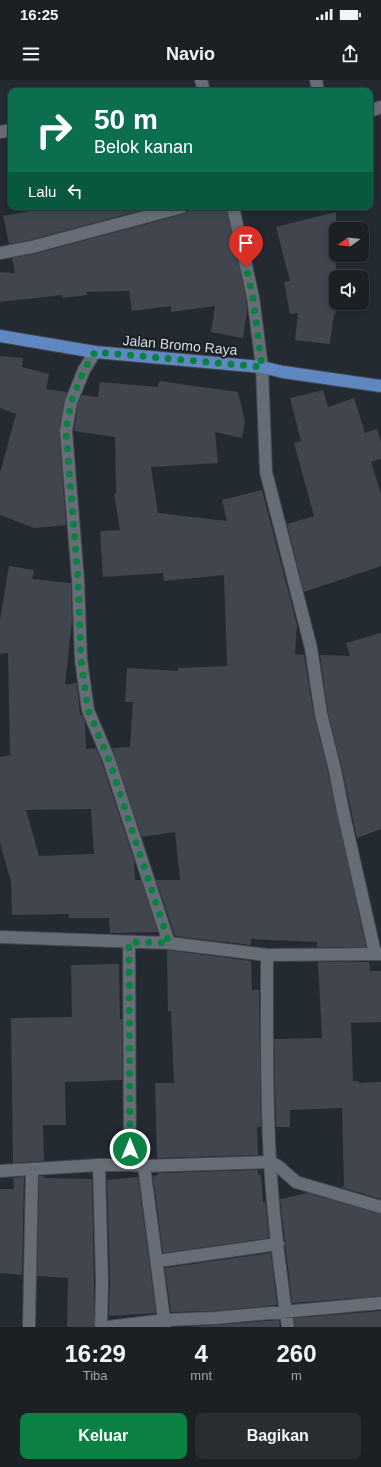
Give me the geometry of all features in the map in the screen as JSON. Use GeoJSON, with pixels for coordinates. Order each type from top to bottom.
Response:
{"type":"FeatureCollection","features":[{"type":"Feature","properties":{"kind":"main road","name":"Jalan Bromo Raya"},"geometry":{"type":"LineString","coordinates":[[0,336],[95,352],[262,367],[283,372],[381,386]]}},
{"type":"Feature","properties":{"kind":"street"},"geometry":{"type":"LineString","coordinates":[[0,254],[32,247],[171,210]]}},
{"type":"Feature","properties":{"kind":"street"},"geometry":{"type":"LineString","coordinates":[[0,937],[169,943],[267,956],[378,953],[321,714],[311,648],[266,472],[262,367],[253,297],[234,210]]}},
{"type":"Feature","properties":{"kind":"street"},"geometry":{"type":"LineString","coordinates":[[95,352],[84,370],[71,402],[66,431],[78,580],[81,660],[88,710],[109,760],[169,943]]}},
{"type":"Feature","properties":{"kind":"street"},"geometry":{"type":"LineString","coordinates":[[129,942],[130,1165]]}},
{"type":"Feature","properties":{"kind":"street"},"geometry":{"type":"LineString","coordinates":[[267,956],[267,1075],[270,1162],[288,1327]]}},
{"type":"Feature","properties":{"kind":"street"},"geometry":{"type":"LineString","coordinates":[[0,1171],[99,1165],[144,1166],[270,1162],[278,1166],[296,1182],[381,1207]]}},
{"type":"Feature","properties":{"kind":"street"},"geometry":{"type":"LineString","coordinates":[[99,1165],[102,1282],[101,1327]]}},
{"type":"Feature","properties":{"kind":"street"},"geometry":{"type":"LineString","coordinates":[[144,1166],[158,1262],[165,1324]]}},
{"type":"Feature","properties":{"kind":"street"},"geometry":{"type":"LineString","coordinates":[[29,1327],[32,1169]]}},
{"type":"Feature","properties":{"kind":"street"},"geometry":{"type":"LineString","coordinates":[[158,1262],[278,1244]]}},
{"type":"Feature","properties":{"kind":"street"},"geometry":{"type":"LineString","coordinates":[[108,1327],[165,1324],[286,1311],[381,1303]]}},
{"type":"Feature","properties":{"kind":"building"},"geometry":{"type":"Polygon","coordinates":[[[34,210],[142,210],[30,240],[9,244],[3,216],[34,210]]]}},
{"type":"Feature","properties":{"kind":"building"},"geometry":{"type":"Polygon","coordinates":[[[188,210],[227,210],[246,298],[247,312],[243,338],[211,332],[215,306],[171,312],[171,306],[132,311],[129,291],[86,292],[87,295],[62,298],[62,295],[0,302],[0,272],[15,273],[12,258],[34,254],[188,212],[188,210]]]}},
{"type":"Feature","properties":{"kind":"building"},"geometry":{"type":"Polygon","coordinates":[[[336,212],[336,222],[329,222],[329,262],[336,262],[336,270],[329,270],[329,310],[336,310],[336,313],[334,314],[330,344],[295,340],[298,313],[290,314],[284,282],[290,281],[276,227],[336,212]]]}},
{"type":"Feature","properties":{"kind":"building"},"geometry":{"type":"Polygon","coordinates":[[[0,356],[23,358],[22,367],[49,374],[46,389],[67,392],[59,431],[66,525],[34,528],[0,515],[0,473],[16,414],[0,408],[0,356]]]}},
{"type":"Feature","properties":{"kind":"building"},"geometry":{"type":"Polygon","coordinates":[[[159,381],[238,392],[245,422],[242,438],[215,432],[218,463],[151,467],[158,513],[227,521],[222,500],[262,490],[297,625],[295,654],[304,655],[314,716],[328,772],[366,947],[317,947],[317,942],[251,939],[251,945],[175,936],[156,880],[180,880],[175,832],[142,837],[112,748],[130,747],[133,702],[125,702],[127,668],[178,671],[178,668],[227,666],[224,575],[164,581],[163,573],[103,577],[100,531],[120,530],[114,494],[116,493],[115,437],[74,431],[78,404],[82,395],[98,397],[100,382],[158,387],[159,381]]]}},
{"type":"Feature","properties":{"kind":"building"},"geometry":{"type":"Polygon","coordinates":[[[323,390],[328,407],[354,398],[365,433],[377,429],[381,442],[381,459],[371,462],[381,494],[381,566],[304,592],[287,524],[314,516],[294,443],[301,441],[290,398],[323,390]]]}},
{"type":"Feature","properties":{"kind":"building"},"geometry":{"type":"Polygon","coordinates":[[[9,566],[34,570],[32,579],[71,583],[72,620],[65,685],[77,683],[80,715],[82,715],[85,722],[86,749],[96,748],[102,763],[134,860],[135,880],[141,880],[158,932],[110,933],[109,918],[69,918],[69,914],[12,915],[11,882],[0,843],[0,757],[10,755],[8,653],[0,654],[0,620],[9,566]],[[91,809],[26,810],[39,856],[94,854],[91,809]]]}},
{"type":"Feature","properties":{"kind":"building"},"geometry":{"type":"Polygon","coordinates":[[[381,633],[381,829],[357,838],[342,768],[328,713],[320,655],[350,656],[346,643],[381,633]]]}},
{"type":"Feature","properties":{"kind":"building"},"geometry":{"type":"Polygon","coordinates":[[[167,950],[251,961],[252,990],[259,990],[261,1127],[257,1127],[258,1155],[157,1158],[155,1083],[174,1083],[171,1011],[168,1011],[167,950]]]}},
{"type":"Feature","properties":{"kind":"building"},"geometry":{"type":"Polygon","coordinates":[[[318,962],[369,962],[370,971],[381,971],[381,1022],[351,1023],[353,1081],[359,1081],[359,1083],[381,1082],[381,1199],[340,1187],[344,1186],[342,1108],[290,1110],[290,1127],[276,1127],[274,1039],[322,1038],[318,962]]]}},
{"type":"Feature","properties":{"kind":"building"},"geometry":{"type":"Polygon","coordinates":[[[119,964],[120,1019],[122,1019],[122,1080],[65,1082],[66,1125],[43,1125],[44,1161],[13,1163],[11,1018],[72,1017],[71,965],[119,964]]]}},
{"type":"Feature","properties":{"kind":"building"},"geometry":{"type":"Polygon","coordinates":[[[258,1170],[258,1175],[261,1174],[263,1202],[265,1202],[269,1238],[163,1253],[153,1176],[158,1175],[158,1173],[258,1170]]]}},
{"type":"Feature","properties":{"kind":"building"},"geometry":{"type":"Polygon","coordinates":[[[39,1176],[44,1176],[44,1178],[92,1179],[94,1327],[67,1327],[68,1278],[37,1276],[39,1176]]]}},
{"type":"Feature","properties":{"kind":"building"},"geometry":{"type":"Polygon","coordinates":[[[24,1177],[22,1275],[0,1273],[0,1189],[14,1189],[13,1178],[24,1177]]]}},
{"type":"Feature","properties":{"kind":"building"},"geometry":{"type":"Polygon","coordinates":[[[138,1177],[156,1313],[109,1316],[110,1282],[107,1180],[138,1177]]]}},
{"type":"Feature","properties":{"kind":"building"},"geometry":{"type":"Polygon","coordinates":[[[308,1193],[381,1214],[381,1296],[292,1303],[280,1199],[308,1193]]]}},
{"type":"Feature","properties":{"kind":"building"},"geometry":{"type":"Polygon","coordinates":[[[271,1253],[277,1305],[215,1311],[171,1312],[165,1268],[271,1253]]]}},
{"type":"Feature","properties":{"kind":"building"},"geometry":{"type":"Polygon","coordinates":[[[381,1311],[381,1327],[295,1327],[294,1318],[381,1311]]]}},
{"type":"Feature","properties":{"kind":"building"},"geometry":{"type":"Polygon","coordinates":[[[279,1320],[280,1327],[187,1327],[216,1325],[279,1320]]]}},
{"type":"Feature","properties":{"kind":"route"},"geometry":{"type":"LineString","coordinates":[[130,1149],[129,942],[169,943],[109,760],[88,710],[81,660],[78,580],[66,431],[71,402],[84,370],[95,352],[262,367],[253,297],[246,267]]}}]}
